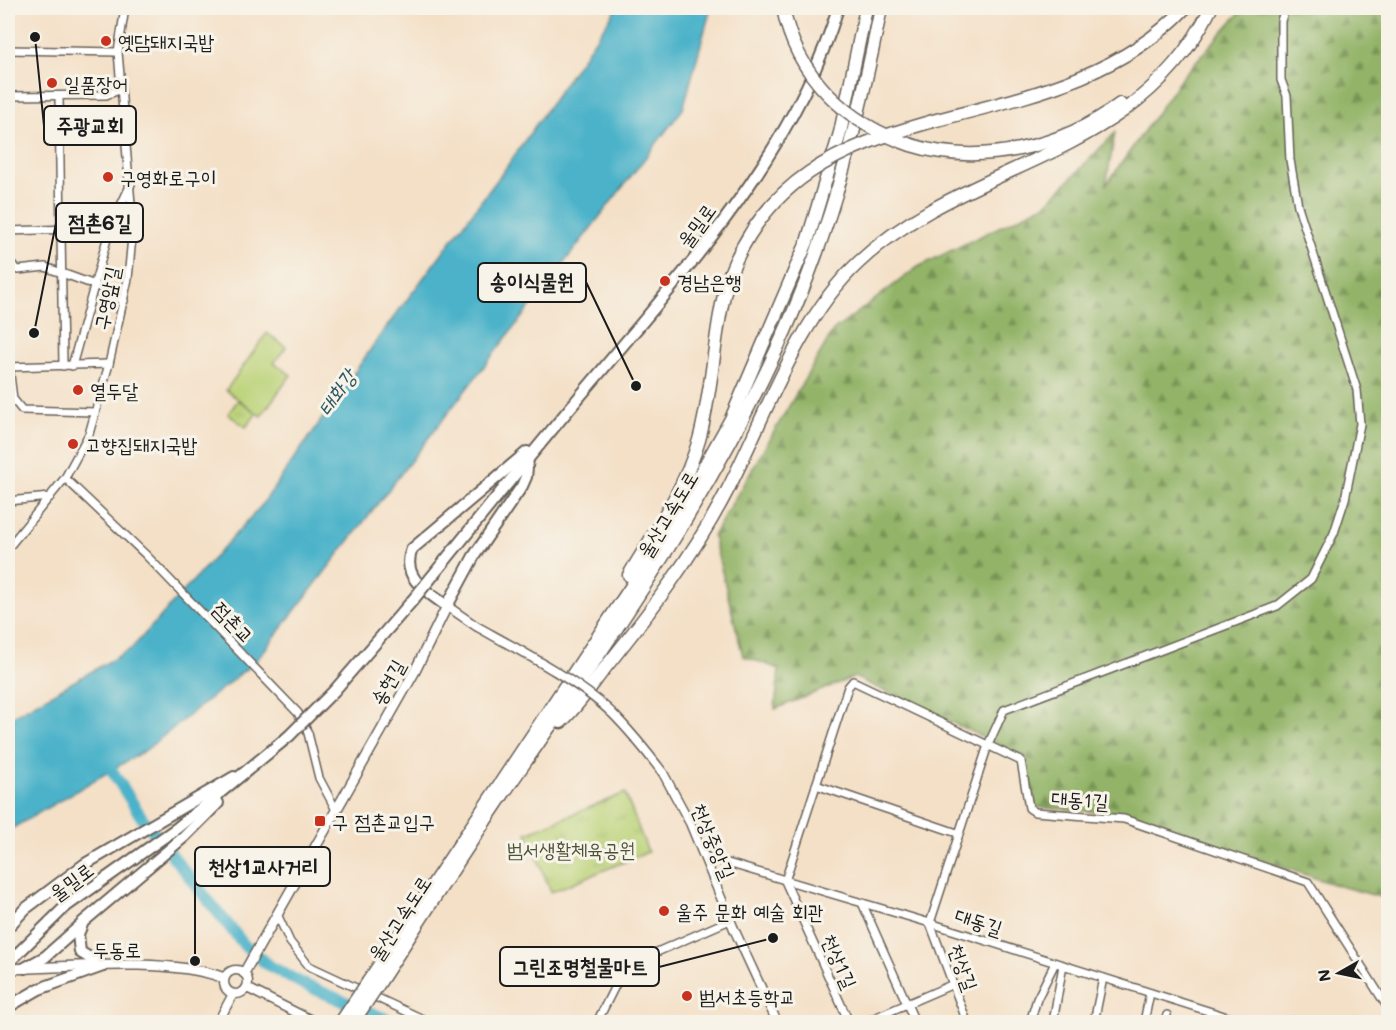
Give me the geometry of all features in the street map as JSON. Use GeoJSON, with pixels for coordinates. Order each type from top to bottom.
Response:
{"type":"FeatureCollection","features":[{"type":"Feature","properties":{"kind":"highway"},"geometry":{"type":"LineString","coordinates":[[783,8],[791,39],[802,60],[832,99],[860,122],[911,145],[937,152],[973,154],[1023,148],[1071,132],[1097,119],[1140,89],[1160,70],[1210,8]]}},
{"type":"Feature","properties":{"kind":"highway","name":"울산고속도로"},"geometry":{"type":"LineString","coordinates":[[372,985],[709,461],[751,378],[810,233],[840,133],[866,8]]}},
{"type":"Feature","properties":{"kind":"highway","name":"울산고속도로"},"geometry":{"type":"LineString","coordinates":[[372,985],[652,575],[702,494],[773,358],[796,305],[830,210],[859,109],[881,8]]}},
{"type":"Feature","properties":{"kind":"highway"},"geometry":{"type":"LineString","coordinates":[[608,621],[610,605],[673,500],[693,458],[708,402],[720,313],[729,276],[744,243],[767,210],[806,173],[856,146],[933,121],[1038,93],[1093,73],[1137,49],[1185,8]]}},
{"type":"Feature","properties":{"kind":"highway"},"geometry":{"type":"LineString","coordinates":[[544,736],[564,721],[662,597],[726,494],[805,334],[856,264],[899,229],[940,203],[1066,146],[1120,114],[1160,79],[1181,55],[1200,31],[1210,8]]}},
{"type":"Feature","properties":{"kind":"highway"},"geometry":{"type":"LineString","coordinates":[[341,1023],[372,985]]}},
{"type":"Feature","properties":{"kind":"highway"},"geometry":{"type":"LineString","coordinates":[[353,1023],[372,985]]}},
{"type":"Feature","properties":{"kind":"main road","name":"울밀로"},"geometry":{"type":"LineString","coordinates":[[8,963],[65,907],[177,828],[258,763],[290,736],[334,691],[412,601],[689,266],[761,167],[809,85],[838,8]]}},
{"type":"Feature","properties":{"kind":"main road"},"geometry":{"type":"LineString","coordinates":[[528,458],[526,477],[522,486],[474,556],[447,606],[415,581],[410,574],[408,558],[412,549],[548,434]]}},
{"type":"Feature","properties":{"kind":"main road","name":"송현길"},"geometry":{"type":"LineString","coordinates":[[335,808],[357,774],[415,671],[447,606]]}},
{"type":"Feature","properties":{"kind":"main road"},"geometry":{"type":"LineString","coordinates":[[8,927],[25,909],[127,838],[258,763]]}},
{"type":"Feature","properties":{"kind":"main road"},"geometry":{"type":"LineString","coordinates":[[24,968],[45,957],[184,837],[258,763]]}},
{"type":"Feature","properties":{"kind":"main road"},"geometry":{"type":"LineString","coordinates":[[246,968],[335,808]]}},
{"type":"Feature","properties":{"kind":"main road"},"geometry":{"type":"LineString","coordinates":[[84,922],[78,934],[80,952],[103,966]]}},
{"type":"Feature","properties":{"kind":"main road"},"geometry":{"type":"LineString","coordinates":[[8,985],[8,1006],[39,989],[103,966]]}},
{"type":"Feature","properties":{"kind":"main road","name":"두동로"},"geometry":{"type":"LineString","coordinates":[[8,969],[103,966],[177,968],[207,971],[224,978]]}},
{"type":"Feature","properties":{"kind":"street","name":"구영앞길"},"geometry":{"type":"LineString","coordinates":[[8,548],[65,478],[89,434],[124,301],[133,227],[131,183],[119,90],[118,52],[125,8]]}},
{"type":"Feature","properties":{"kind":"street"},"geometry":{"type":"LineString","coordinates":[[930,923],[957,833],[988,745],[1004,710],[1277,606],[1311,579],[1334,533],[1346,499],[1360,424],[1357,390],[1298,206],[1290,160],[1287,96],[1281,80],[1281,21],[1285,8]]}},
{"type":"Feature","properties":{"kind":"street"},"geometry":{"type":"LineString","coordinates":[[8,50],[118,52]]}},
{"type":"Feature","properties":{"kind":"street"},"geometry":{"type":"LineString","coordinates":[[8,96],[106,95],[119,90]]}},
{"type":"Feature","properties":{"kind":"street"},"geometry":{"type":"LineString","coordinates":[[59,97],[63,366]]}},
{"type":"Feature","properties":{"kind":"street"},"geometry":{"type":"LineString","coordinates":[[72,366],[110,228],[131,183]]}},
{"type":"Feature","properties":{"kind":"street"},"geometry":{"type":"LineString","coordinates":[[8,231],[133,227]]}},
{"type":"Feature","properties":{"kind":"street"},"geometry":{"type":"LineString","coordinates":[[8,262],[18,270],[45,267],[95,285],[124,301]]}},
{"type":"Feature","properties":{"kind":"street"},"geometry":{"type":"LineString","coordinates":[[95,412],[22,410],[13,399],[8,367],[109,364]]}},
{"type":"Feature","properties":{"kind":"street","name":"점촌교"},"geometry":{"type":"LineString","coordinates":[[65,478],[157,568],[298,713],[308,733],[319,778],[335,808]]}},
{"type":"Feature","properties":{"kind":"street"},"geometry":{"type":"LineString","coordinates":[[8,501],[50,497]]}},
{"type":"Feature","properties":{"kind":"street","name":"천상중앙길"},"geometry":{"type":"LineString","coordinates":[[447,606],[476,626],[544,665],[610,712],[638,740],[663,773],[683,807],[730,920],[777,1023]]}},
{"type":"Feature","properties":{"kind":"street","name":"대동1길"},"geometry":{"type":"LineString","coordinates":[[785,881],[848,687],[853,681],[1021,761],[1029,808],[1035,812],[1124,819],[1308,882],[1389,1008]]}},
{"type":"Feature","properties":{"kind":"street"},"geometry":{"type":"LineString","coordinates":[[816,785],[957,833]]}},
{"type":"Feature","properties":{"kind":"street","name":"대동길"},"geometry":{"type":"LineString","coordinates":[[704,856],[930,923],[1243,1023]]}},
{"type":"Feature","properties":{"kind":"street","name":"천상1길"},"geometry":{"type":"LineString","coordinates":[[785,881],[849,1023]]}},
{"type":"Feature","properties":{"kind":"street"},"geometry":{"type":"LineString","coordinates":[[863,905],[915,1023]]}},
{"type":"Feature","properties":{"kind":"street"},"geometry":{"type":"LineString","coordinates":[[277,914],[290,942],[309,966],[429,1023]]}},
{"type":"Feature","properties":{"kind":"street"},"geometry":{"type":"LineString","coordinates":[[597,1023],[625,966],[730,920]]}},
{"type":"Feature","properties":{"kind":"street","name":"천상길"},"geometry":{"type":"LineString","coordinates":[[930,923],[951,985],[967,1023]]}},
{"type":"Feature","properties":{"kind":"street"},"geometry":{"type":"LineString","coordinates":[[1030,1023],[1037,999],[1059,964]]}},
{"type":"Feature","properties":{"kind":"street"},"geometry":{"type":"LineString","coordinates":[[1053,1023],[1059,964]]}},
{"type":"Feature","properties":{"kind":"street"},"geometry":{"type":"LineString","coordinates":[[246,968],[247,988],[242,993],[233,994],[226,990],[224,978],[233,970],[246,968]]}},
{"type":"Feature","properties":{"kind":"street"},"geometry":{"type":"LineString","coordinates":[[1094,1023],[1103,978]]}},
{"type":"Feature","properties":{"kind":"street"},"geometry":{"type":"LineString","coordinates":[[866,1023],[951,985]]}},
{"type":"Feature","properties":{"kind":"street"},"geometry":{"type":"LineString","coordinates":[[247,988],[315,1023]]}},
{"type":"Feature","properties":{"kind":"street"},"geometry":{"type":"LineString","coordinates":[[1144,1023],[1150,993]]}},
{"type":"Feature","properties":{"kind":"street"},"geometry":{"type":"LineString","coordinates":[[218,1023],[233,994]]}},
{"type":"Feature","properties":{"kind":"street"},"geometry":{"type":"LineString","coordinates":[[1210,1023],[1213,1012]]}},
{"type":"Feature","properties":{"kind":"green space"},"geometry":{"type":"Polygon","coordinates":[[[1244,8],[1388,8],[1388,899],[1336,885],[1123,814],[1035,807],[1026,757],[854,677],[775,709],[779,669],[743,656],[713,536],[833,331],[918,267],[1046,204],[1115,133],[1106,185],[1182,77],[1244,8]]]}},
{"type":"Feature","properties":{"kind":"green space"},"geometry":{"type":"Polygon","coordinates":[[[267,333],[286,347],[274,363],[291,375],[261,416],[226,390],[267,333]]]}},
{"type":"Feature","properties":{"kind":"green space"},"geometry":{"type":"Polygon","coordinates":[[[238,400],[257,413],[246,427],[228,414],[238,400]]]}},
{"type":"Feature","properties":{"kind":"green space","name":"범서생활체육공원"},"geometry":{"type":"Polygon","coordinates":[[[625,793],[648,852],[551,892],[527,833],[625,793]]]}},
{"type":"Feature","properties":{"kind":"water"},"geometry":{"type":"Polygon","coordinates":[[[617,8],[711,8],[683,109],[256,661],[146,750],[8,831],[8,719],[131,649],[262,505],[382,333],[503,172],[617,8]]]}},
{"type":"Feature","properties":{"kind":"waterway"},"geometry":{"type":"LineString","coordinates":[[104,758],[142,818],[245,946],[268,965],[305,985],[393,1022]]}},
{"type":"Feature","properties":{"kind":"place","name":"주광교회"},"geometry":{"type":"Point","coordinates":[35,37]}},
{"type":"Feature","properties":{"kind":"place","name":"옛담돼지국밥"},"geometry":{"type":"Point","coordinates":[106,41]}},
{"type":"Feature","properties":{"kind":"place","name":"일품장어"},"geometry":{"type":"Point","coordinates":[52,83]}},
{"type":"Feature","properties":{"kind":"place","name":"구영화로구이"},"geometry":{"type":"Point","coordinates":[108,177]}},
{"type":"Feature","properties":{"kind":"place","name":"경남은행"},"geometry":{"type":"Point","coordinates":[665,281]}},
{"type":"Feature","properties":{"kind":"place","name":"점촌6길"},"geometry":{"type":"Point","coordinates":[34,333]}},
{"type":"Feature","properties":{"kind":"place","name":"송이식물원"},"geometry":{"type":"Point","coordinates":[636,386]}},
{"type":"Feature","properties":{"kind":"place","name":"열두달"},"geometry":{"type":"Point","coordinates":[78,390]}},
{"type":"Feature","properties":{"kind":"place","name":"고향집돼지국밥"},"geometry":{"type":"Point","coordinates":[73,444]}},
{"type":"Feature","properties":{"kind":"place","name":"구 점촌교입구"},"geometry":{"type":"Point","coordinates":[320,821]}},
{"type":"Feature","properties":{"kind":"place","name":"울주 문화 예술 회관"},"geometry":{"type":"Point","coordinates":[664,911]}},
{"type":"Feature","properties":{"kind":"place","name":"그린조명철물마트"},"geometry":{"type":"Point","coordinates":[773,938]}},
{"type":"Feature","properties":{"kind":"place","name":"천상1교사거리"},"geometry":{"type":"Point","coordinates":[195,961]}},
{"type":"Feature","properties":{"kind":"place","name":"범서초등학교"},"geometry":{"type":"Point","coordinates":[687,996]}},
{"type":"Feature","properties":{"kind":"water label","name":"태화강"},"geometry":{"type":"Point","coordinates":[336,392]}}]}
